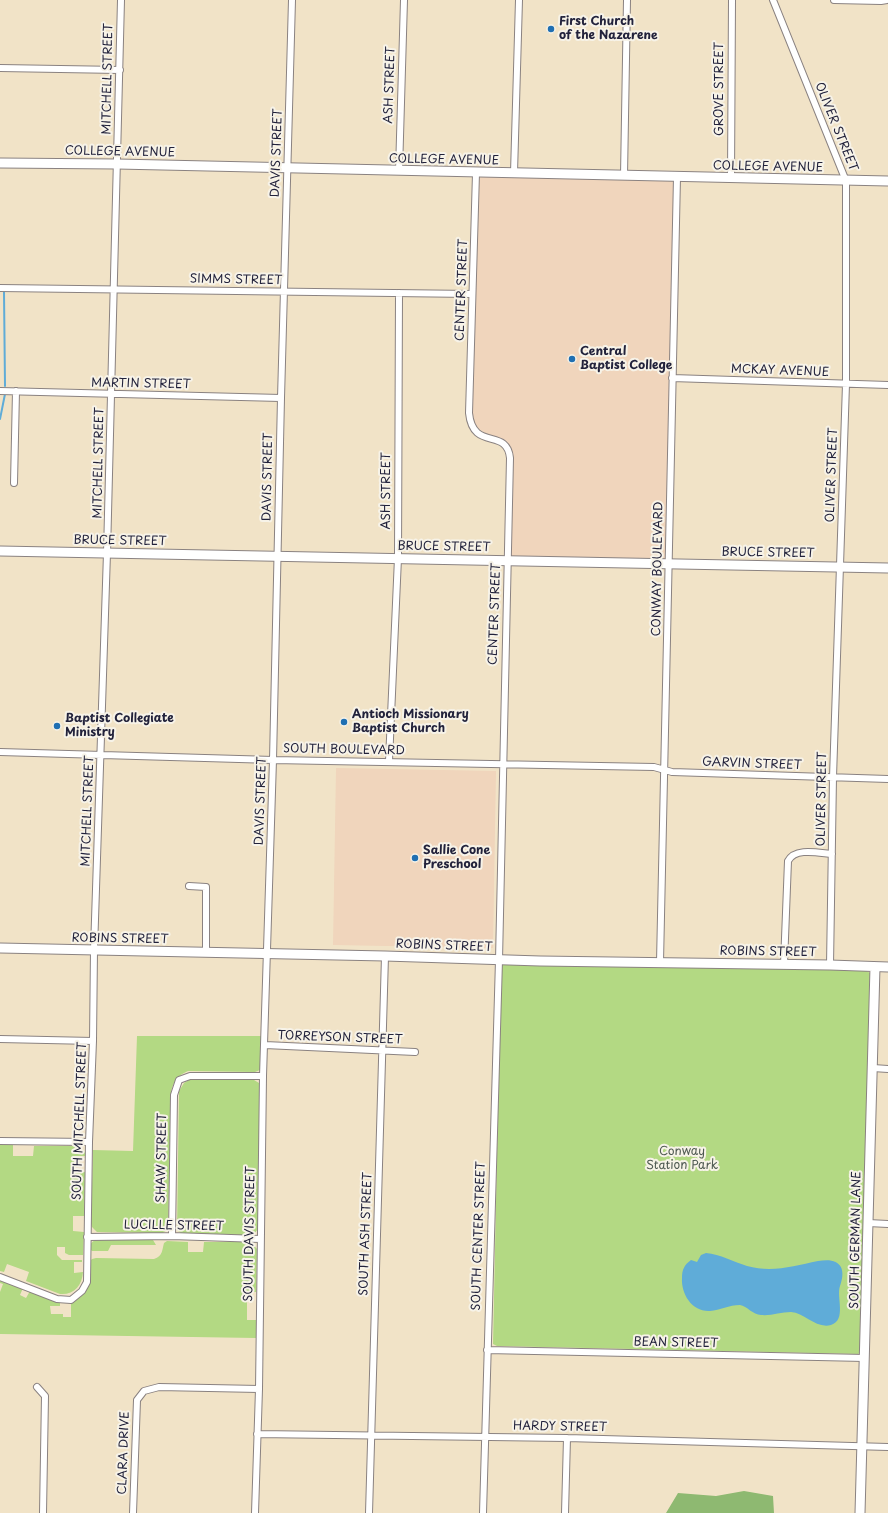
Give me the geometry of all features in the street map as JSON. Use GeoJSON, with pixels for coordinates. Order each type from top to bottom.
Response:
{"type":"FeatureCollection","features":[{"type":"Feature","properties":{"kind":"street","name":"MITCHELL STREET"},"geometry":{"type":"LineString","coordinates":[[94,950],[102,755],[121,0]]}},
{"type":"Feature","properties":{"kind":"street","name":"DAVIS STREET"},"geometry":{"type":"LineString","coordinates":[[267,955],[292,0]]}},
{"type":"Feature","properties":{"kind":"street","name":"ASH STREET"},"geometry":{"type":"LineString","coordinates":[[399,171],[404,0]]}},
{"type":"Feature","properties":{"kind":"street"},"geometry":{"type":"LineString","coordinates":[[514,174],[519,0]]}},
{"type":"Feature","properties":{"kind":"street"},"geometry":{"type":"LineString","coordinates":[[624,176],[627,0]]}},
{"type":"Feature","properties":{"kind":"street","name":"GROVE STREET"},"geometry":{"type":"LineString","coordinates":[[731,178],[732,0]]}},
{"type":"Feature","properties":{"kind":"street","name":"OLIVER STREET"},"geometry":{"type":"LineString","coordinates":[[773,0],[846,181],[846,384],[833,777],[830,965]]}},
{"type":"Feature","properties":{"kind":"street"},"geometry":{"type":"LineString","coordinates":[[834,0],[887,0]]}},
{"type":"Feature","properties":{"kind":"street"},"geometry":{"type":"LineString","coordinates":[[0,68],[120,70]]}},
{"type":"Feature","properties":{"kind":"street","name":"COLLEGE AVENUE"},"geometry":{"type":"LineString","coordinates":[[0,163],[117,164],[677,178],[888,181]]}},
{"type":"Feature","properties":{"kind":"street","name":"CENTER STREET"},"geometry":{"type":"LineString","coordinates":[[476,172],[469,413],[470,424],[474,430],[481,435],[506,445],[509,451],[499,960]]}},
{"type":"Feature","properties":{"kind":"street","name":"CONWAY BOULEVARD"},"geometry":{"type":"LineString","coordinates":[[660,962],[677,178]]}},
{"type":"Feature","properties":{"kind":"street","name":"SIMMS STREET"},"geometry":{"type":"LineString","coordinates":[[0,288],[472,294]]}},
{"type":"Feature","properties":{"kind":"street","name":"ASH STREET"},"geometry":{"type":"LineString","coordinates":[[389,761],[398,558],[399,293]]}},
{"type":"Feature","properties":{"kind":"street","name":"MCKAY AVENUE"},"geometry":{"type":"LineString","coordinates":[[672,378],[888,385]]}},
{"type":"Feature","properties":{"kind":"street","name":"MARTIN STREET"},"geometry":{"type":"LineString","coordinates":[[0,391],[281,398]]}},
{"type":"Feature","properties":{"kind":"street"},"geometry":{"type":"LineString","coordinates":[[14,483],[16,391]]}},
{"type":"Feature","properties":{"kind":"street","name":"BRUCE STREET"},"geometry":{"type":"LineString","coordinates":[[0,551],[888,568]]}},
{"type":"Feature","properties":{"kind":"street","name":"SOUTH BOULEVARD"},"geometry":{"type":"LineString","coordinates":[[0,752],[273,760],[654,767],[664,770]]}},
{"type":"Feature","properties":{"kind":"street","name":"GARVIN STREET"},"geometry":{"type":"LineString","coordinates":[[664,770],[672,772],[888,779]]}},
{"type":"Feature","properties":{"kind":"street"},"geometry":{"type":"LineString","coordinates":[[784,964],[788,861],[790,857],[800,853],[832,854]]}},
{"type":"Feature","properties":{"kind":"street"},"geometry":{"type":"LineString","coordinates":[[189,886],[206,887],[206,952]]}},
{"type":"Feature","properties":{"kind":"street","name":"ROBINS STREET"},"geometry":{"type":"LineString","coordinates":[[0,948],[206,952],[267,955],[385,956],[499,960],[888,967]]}},
{"type":"Feature","properties":{"kind":"street","name":"SOUTH MITCHELL STREET"},"geometry":{"type":"LineString","coordinates":[[0,1277],[57,1298],[71,1300],[82,1291],[87,1282],[94,950]]}},
{"type":"Feature","properties":{"kind":"street","name":"SOUTH DAVIS STREET"},"geometry":{"type":"LineString","coordinates":[[255,1513],[259,1389],[263,1076],[267,955]]}},
{"type":"Feature","properties":{"kind":"street","name":"SOUTH ASH STREET"},"geometry":{"type":"LineString","coordinates":[[369,1513],[385,956]]}},
{"type":"Feature","properties":{"kind":"street","name":"SOUTH CENTER STREET"},"geometry":{"type":"LineString","coordinates":[[483,1513],[499,960]]}},
{"type":"Feature","properties":{"kind":"street","name":"SOUTH GERMAN LANE"},"geometry":{"type":"LineString","coordinates":[[860,1513],[875,967]]}},
{"type":"Feature","properties":{"kind":"street"},"geometry":{"type":"LineString","coordinates":[[0,1039],[93,1041]]}},
{"type":"Feature","properties":{"kind":"street","name":"TORREYSON STREET"},"geometry":{"type":"LineString","coordinates":[[265,1046],[415,1052]]}},
{"type":"Feature","properties":{"kind":"street"},"geometry":{"type":"LineString","coordinates":[[873,1068],[888,1069]]}},
{"type":"Feature","properties":{"kind":"street","name":"SHAW STREET"},"geometry":{"type":"LineString","coordinates":[[172,1236],[174,1095],[179,1080],[190,1076],[263,1076]]}},
{"type":"Feature","properties":{"kind":"street"},"geometry":{"type":"LineString","coordinates":[[0,1141],[89,1142]]}},
{"type":"Feature","properties":{"kind":"street"},"geometry":{"type":"LineString","coordinates":[[868,1224],[888,1224]]}},
{"type":"Feature","properties":{"kind":"street","name":"LUCILLE STREET"},"geometry":{"type":"LineString","coordinates":[[87,1237],[172,1236],[260,1239]]}},
{"type":"Feature","properties":{"kind":"street","name":"BEAN STREET"},"geometry":{"type":"LineString","coordinates":[[487,1350],[865,1358]]}},
{"type":"Feature","properties":{"kind":"street"},"geometry":{"type":"LineString","coordinates":[[37,1387],[46,1396],[43,1513]]}},
{"type":"Feature","properties":{"kind":"street","name":"CLARA DRIVE"},"geometry":{"type":"LineString","coordinates":[[133,1513],[137,1400],[144,1391],[159,1387],[259,1389]]}},
{"type":"Feature","properties":{"kind":"street","name":"HARDY STREET"},"geometry":{"type":"LineString","coordinates":[[257,1434],[567,1438],[888,1447]]}},
{"type":"Feature","properties":{"kind":"street"},"geometry":{"type":"LineString","coordinates":[[565,1513],[567,1438]]}},
{"type":"Feature","properties":{"kind":"shaded area","name":"Central Baptist College"},"geometry":{"type":"Polygon","coordinates":[[[476,173],[677,177],[669,564],[508,561],[506,445],[470,424],[476,173]]]}},
{"type":"Feature","properties":{"kind":"shaded area","name":"Sallie Cone Preschool"},"geometry":{"type":"Polygon","coordinates":[[[336,768],[496,771],[493,948],[333,945],[336,768]]]}},
{"type":"Feature","properties":{"kind":"green space","name":"Conway Station Park"},"geometry":{"type":"Polygon","coordinates":[[[507,962],[865,970],[870,973],[860,1353],[497,1346],[493,1344],[501,967],[502,964],[507,962]]]}},
{"type":"Feature","properties":{"kind":"green space"},"geometry":{"type":"Polygon","coordinates":[[[137,1036],[262,1036],[261,1067],[260,1070],[255,1072],[188,1071],[179,1077],[173,1085],[171,1092],[168,1229],[163,1233],[97,1232],[91,1224],[93,1150],[133,1151],[137,1036]]]}},
{"type":"Feature","properties":{"kind":"green space"},"geometry":{"type":"Polygon","coordinates":[[[192,1078],[254,1080],[259,1083],[261,1088],[258,1229],[251,1236],[182,1234],[177,1230],[179,1091],[184,1083],[192,1078]]]}},
{"type":"Feature","properties":{"kind":"green space"},"geometry":{"type":"Polygon","coordinates":[[[0,1145],[13,1145],[13,1156],[33,1156],[34,1146],[78,1146],[85,1152],[86,1156],[74,1156],[74,1171],[85,1172],[84,1216],[73,1216],[73,1231],[84,1232],[83,1255],[69,1255],[65,1253],[65,1247],[57,1247],[57,1255],[62,1260],[82,1260],[82,1262],[74,1262],[74,1273],[83,1272],[81,1281],[76,1289],[69,1293],[60,1294],[26,1281],[29,1272],[7,1264],[4,1272],[0,1271],[0,1145]]]}},
{"type":"Feature","properties":{"kind":"green space"},"geometry":{"type":"Polygon","coordinates":[[[96,1240],[153,1240],[156,1245],[111,1245],[108,1251],[92,1251],[90,1249],[91,1244],[96,1240]]]}},
{"type":"Feature","properties":{"kind":"green space"},"geometry":{"type":"Polygon","coordinates":[[[167,1241],[188,1242],[188,1252],[203,1252],[204,1242],[251,1242],[257,1249],[256,1292],[247,1292],[247,1320],[256,1320],[256,1338],[0,1334],[0,1292],[3,1284],[0,1283],[0,1280],[23,1288],[20,1295],[26,1298],[30,1291],[60,1302],[60,1306],[50,1306],[51,1314],[63,1314],[63,1317],[71,1317],[71,1302],[78,1298],[88,1285],[90,1261],[92,1259],[154,1259],[161,1254],[164,1243],[167,1241]]]}},
{"type":"Feature","properties":{"kind":"green space"},"geometry":{"type":"Polygon","coordinates":[[[744,1491],[773,1496],[774,1513],[666,1513],[678,1493],[716,1496],[744,1491]]]}},
{"type":"Feature","properties":{"kind":"water"},"geometry":{"type":"Polygon","coordinates":[[[706,1253],[722,1256],[747,1266],[765,1269],[792,1267],[825,1260],[836,1262],[842,1269],[842,1279],[839,1291],[839,1318],[836,1322],[826,1326],[815,1323],[796,1313],[791,1312],[758,1315],[740,1305],[710,1311],[698,1309],[689,1301],[683,1290],[682,1273],[685,1266],[691,1260],[697,1262],[701,1255],[706,1253]]]}},
{"type":"Feature","properties":{"kind":"waterway"},"geometry":{"type":"LineString","coordinates":[[4,292],[5,386]]}},
{"type":"Feature","properties":{"kind":"waterway"},"geometry":{"type":"LineString","coordinates":[[0,419],[5,394]]}},
{"type":"Feature","properties":{"kind":"place","name":"First Church of the Nazarene"},"geometry":{"type":"Point","coordinates":[551,29]}},
{"type":"Feature","properties":{"kind":"place","name":"Central Baptist College"},"geometry":{"type":"Point","coordinates":[572,359]}},
{"type":"Feature","properties":{"kind":"place","name":"Antioch Missionary Baptist Church"},"geometry":{"type":"Point","coordinates":[344,722]}},
{"type":"Feature","properties":{"kind":"place","name":"Baptist Collegiate Ministry"},"geometry":{"type":"Point","coordinates":[57,726]}},
{"type":"Feature","properties":{"kind":"place","name":"Sallie Cone Preschool"},"geometry":{"type":"Point","coordinates":[415,858]}}]}
